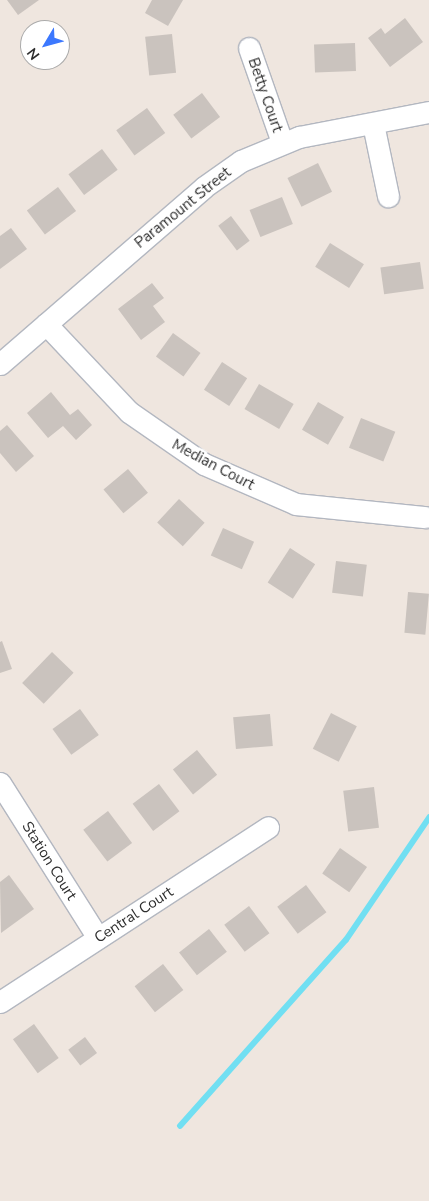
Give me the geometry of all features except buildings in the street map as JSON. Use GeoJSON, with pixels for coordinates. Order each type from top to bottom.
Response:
{"type":"FeatureCollection","features":[{"type":"Feature","properties":{"kind":"street","name":"Betty Court"},"geometry":{"type":"LineString","coordinates":[[249,48],[282,142]]}},
{"type":"Feature","properties":{"kind":"street","name":"Paramount Street"},"geometry":{"type":"LineString","coordinates":[[0,364],[221,174],[282,142],[322,131],[373,124],[429,112]]}},
{"type":"Feature","properties":{"kind":"street"},"geometry":{"type":"LineString","coordinates":[[373,124],[388,196]]}},
{"type":"Feature","properties":{"kind":"street","name":"Median Court"},"geometry":{"type":"LineString","coordinates":[[46,324],[129,412],[204,464],[296,504],[425,517]]}},
{"type":"Feature","properties":{"kind":"street","name":"Station Court"},"geometry":{"type":"LineString","coordinates":[[0,783],[98,938]]}},
{"type":"Feature","properties":{"kind":"street","name":"Central Court"},"geometry":{"type":"LineString","coordinates":[[0,1002],[268,827]]}},
{"type":"Feature","properties":{"kind":"waterway"},"geometry":{"type":"LineString","coordinates":[[180,1126],[346,940],[429,818]]}}]}
